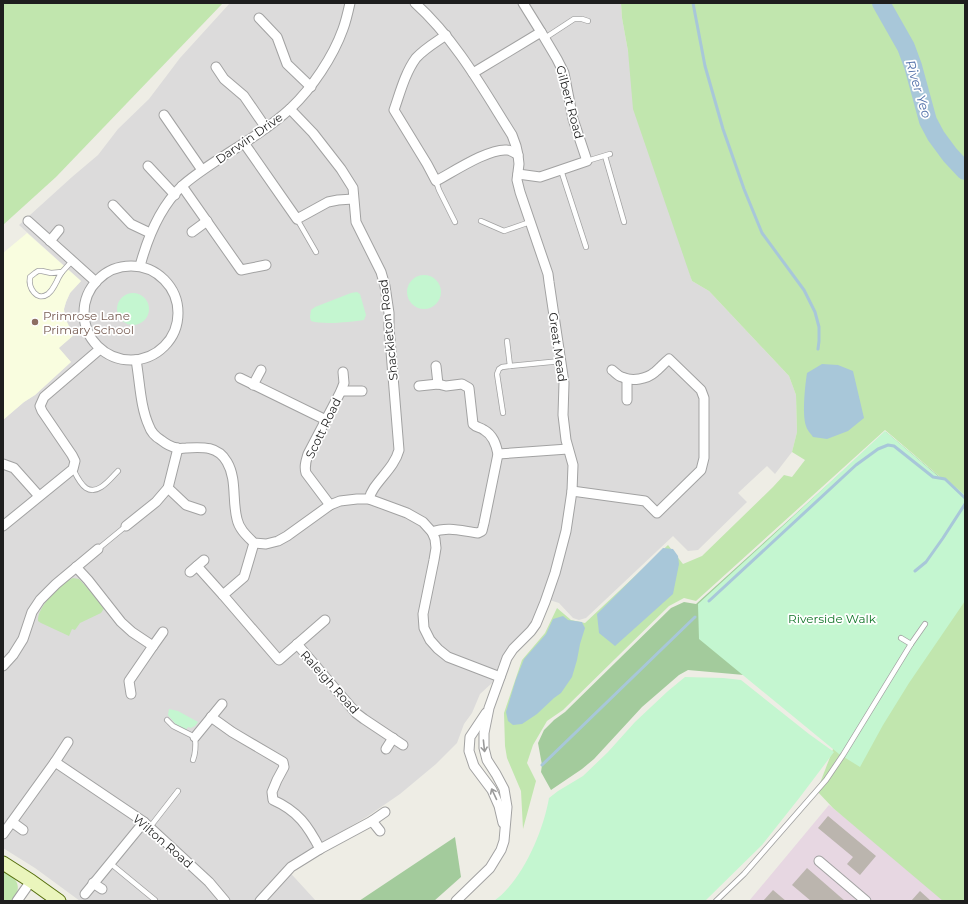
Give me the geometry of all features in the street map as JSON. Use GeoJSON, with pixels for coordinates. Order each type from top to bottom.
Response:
{"type":"FeatureCollection","features":[{"type":"Feature","properties":{"kind":"street","name":"Darwin Drive"},"geometry":{"type":"LineString","coordinates":[[140,266],[150,233],[163,209],[182,186],[202,170],[266,128],[290,109],[311,87],[330,57],[343,30],[350,3]]}},
{"type":"Feature","properties":{"kind":"street","name":"Great Mead"},"geometry":{"type":"LineString","coordinates":[[415,3],[446,35],[458,50],[512,135],[518,155],[517,180],[520,192],[548,274],[564,383],[563,415],[566,440],[573,466],[572,490],[563,545],[546,602],[536,624],[513,649],[507,658],[488,708],[470,737],[469,751],[474,766],[492,790],[499,806],[505,831]]}},
{"type":"Feature","properties":{"kind":"street","name":"Gilbert Road"},"geometry":{"type":"LineString","coordinates":[[523,3],[564,73],[573,119],[587,161]]}},
{"type":"Feature","properties":{"kind":"street"},"geometry":{"type":"LineString","coordinates":[[259,18],[277,37],[287,64],[311,87]]}},
{"type":"Feature","properties":{"kind":"street"},"geometry":{"type":"LineString","coordinates":[[446,35],[426,48],[409,69],[394,110],[436,181],[486,154],[498,150],[508,150],[518,155]]}},
{"type":"Feature","properties":{"kind":"street"},"geometry":{"type":"LineString","coordinates":[[473,73],[543,35]]}},
{"type":"Feature","properties":{"kind":"street"},"geometry":{"type":"LineString","coordinates":[[216,67],[224,79],[244,96],[266,128]]}},
{"type":"Feature","properties":{"kind":"street","name":"Shackleton Road"},"geometry":{"type":"LineString","coordinates":[[290,109],[313,133],[342,169],[353,188],[356,222],[381,272],[385,286],[389,313],[399,450],[394,463],[373,489],[369,500]]}},
{"type":"Feature","properties":{"kind":"street"},"geometry":{"type":"LineString","coordinates":[[164,115],[202,170]]}},
{"type":"Feature","properties":{"kind":"street"},"geometry":{"type":"LineString","coordinates":[[244,143],[298,219],[328,202],[353,199]]}},
{"type":"Feature","properties":{"kind":"street"},"geometry":{"type":"LineString","coordinates":[[518,174],[540,177],[587,161]]}},
{"type":"Feature","properties":{"kind":"street"},"geometry":{"type":"LineString","coordinates":[[148,166],[174,195]]}},
{"type":"Feature","properties":{"kind":"street"},"geometry":{"type":"LineString","coordinates":[[182,186],[241,270],[266,265]]}},
{"type":"Feature","properties":{"kind":"street"},"geometry":{"type":"LineString","coordinates":[[113,205],[131,224],[150,233]]}},
{"type":"Feature","properties":{"kind":"street"},"geometry":{"type":"LineString","coordinates":[[28,221],[96,282]]}},
{"type":"Feature","properties":{"kind":"street"},"geometry":{"type":"LineString","coordinates":[[192,232],[207,221]]}},
{"type":"Feature","properties":{"kind":"street"},"geometry":{"type":"LineString","coordinates":[[50,241],[60,230]]}},
{"type":"Feature","properties":{"kind":"street"},"geometry":{"type":"LineString","coordinates":[[128,265],[140,266],[154,272],[165,280],[172,291],[177,302],[176,323],[165,344],[159,349],[152,354],[136,360],[125,361],[110,356],[100,349],[92,340],[86,329],[85,307],[91,288],[104,275],[114,269],[128,265]]}},
{"type":"Feature","properties":{"kind":"street"},"geometry":{"type":"LineString","coordinates":[[3,526],[73,469],[75,462],[72,455],[40,406],[44,397],[100,349]]}},
{"type":"Feature","properties":{"kind":"street"},"geometry":{"type":"LineString","coordinates":[[572,490],[645,501],[657,513],[701,470],[704,458],[704,398],[701,390],[669,359],[654,373],[634,380],[621,377],[612,370]]}},
{"type":"Feature","properties":{"kind":"street"},"geometry":{"type":"LineString","coordinates":[[136,360],[145,416],[150,428],[158,438],[169,445],[178,448],[205,447],[213,449],[222,455],[232,471],[237,519],[244,532],[254,543],[266,544],[278,541],[330,505],[340,501],[357,499],[369,500],[407,514],[423,522],[432,532],[435,539],[436,548],[423,614],[424,628],[430,640],[448,657],[500,676]]}},
{"type":"Feature","properties":{"kind":"street"},"geometry":{"type":"LineString","coordinates":[[436,366],[438,384]]}},
{"type":"Feature","properties":{"kind":"street"},"geometry":{"type":"LineString","coordinates":[[253,384],[261,370]]}},
{"type":"Feature","properties":{"kind":"street","name":"Scott Road"},"geometry":{"type":"LineString","coordinates":[[330,505],[306,473],[305,468],[308,454],[341,391],[344,383],[343,372]]}},
{"type":"Feature","properties":{"kind":"street"},"geometry":{"type":"LineString","coordinates":[[240,378],[326,420]]}},
{"type":"Feature","properties":{"kind":"street"},"geometry":{"type":"LineString","coordinates":[[626,400],[627,379]]}},
{"type":"Feature","properties":{"kind":"street"},"geometry":{"type":"LineString","coordinates":[[419,386],[438,384],[446,386],[462,384],[469,388],[473,424],[476,427],[483,428],[490,434],[496,444],[498,454],[482,531],[478,533],[448,529],[432,532]]}},
{"type":"Feature","properties":{"kind":"street","name":"Scott Road"},"geometry":{"type":"LineString","coordinates":[[341,391],[362,391]]}},
{"type":"Feature","properties":{"kind":"street"},"geometry":{"type":"LineString","coordinates":[[126,526],[156,502],[168,488],[178,448]]}},
{"type":"Feature","properties":{"kind":"street"},"geometry":{"type":"LineString","coordinates":[[498,454],[568,449]]}},
{"type":"Feature","properties":{"kind":"street"},"geometry":{"type":"LineString","coordinates":[[3,464],[14,468],[38,496]]}},
{"type":"Feature","properties":{"kind":"street"},"geometry":{"type":"LineString","coordinates":[[168,488],[186,505],[201,510]]}},
{"type":"Feature","properties":{"kind":"street"},"geometry":{"type":"LineString","coordinates":[[223,595],[244,577],[254,543]]}},
{"type":"Feature","properties":{"kind":"street"},"geometry":{"type":"LineString","coordinates":[[3,666],[13,655],[23,639],[32,612],[40,600],[56,584],[98,549]]}},
{"type":"Feature","properties":{"kind":"street","name":"Raleigh Road"},"geometry":{"type":"LineString","coordinates":[[190,572],[201,563],[223,595],[279,660],[325,620]]}},
{"type":"Feature","properties":{"kind":"street"},"geometry":{"type":"LineString","coordinates":[[76,567],[88,580],[120,622],[153,646]]}},
{"type":"Feature","properties":{"kind":"street"},"geometry":{"type":"LineString","coordinates":[[131,694],[129,681],[163,632]]}},
{"type":"Feature","properties":{"kind":"street","name":"Raleigh Road"},"geometry":{"type":"LineString","coordinates":[[296,644],[356,713],[403,745]]}},
{"type":"Feature","properties":{"kind":"street"},"geometry":{"type":"LineString","coordinates":[[195,737],[222,704]]}},
{"type":"Feature","properties":{"kind":"street","name":"Great Mead"},"geometry":{"type":"LineString","coordinates":[[456,901],[490,868],[501,850],[504,841],[507,807],[504,789],[487,760],[484,748],[484,733],[488,708]]}},
{"type":"Feature","properties":{"kind":"street"},"geometry":{"type":"LineString","coordinates":[[211,717],[232,732],[283,762],[284,767],[272,792],[274,800],[285,805],[297,815],[312,834],[320,850]]}},
{"type":"Feature","properties":{"kind":"street"},"geometry":{"type":"LineString","coordinates":[[386,749],[393,738]]}},
{"type":"Feature","properties":{"kind":"street"},"geometry":{"type":"LineString","coordinates":[[3,834],[68,742]]}},
{"type":"Feature","properties":{"kind":"street","name":"Wilton Road"},"geometry":{"type":"LineString","coordinates":[[54,762],[147,825],[209,882],[225,901]]}},
{"type":"Feature","properties":{"kind":"street"},"geometry":{"type":"LineString","coordinates":[[260,901],[291,867],[372,821],[385,812]]}},
{"type":"Feature","properties":{"kind":"street"},"geometry":{"type":"LineString","coordinates":[[372,821],[380,831]]}},
{"type":"Feature","properties":{"kind":"street"},"geometry":{"type":"LineString","coordinates":[[12,822],[23,830]]}},
{"type":"Feature","properties":{"kind":"street"},"geometry":{"type":"LineString","coordinates":[[85,894],[110,863],[147,825]]}},
{"type":"Feature","properties":{"kind":"street"},"geometry":{"type":"LineString","coordinates":[[819,861],[866,901]]}},
{"type":"Feature","properties":{"kind":"street"},"geometry":{"type":"LineString","coordinates":[[3,863],[59,901]]}},
{"type":"Feature","properties":{"kind":"street"},"geometry":{"type":"LineString","coordinates":[[17,901],[31,881]]}},
{"type":"Feature","properties":{"kind":"street"},"geometry":{"type":"LineString","coordinates":[[93,883],[102,889]]}},
{"type":"Feature","properties":{"kind":"lane"},"geometry":{"type":"LineString","coordinates":[[543,35],[574,19],[588,21]]}},
{"type":"Feature","properties":{"kind":"lane"},"geometry":{"type":"LineString","coordinates":[[587,161],[607,155],[624,222]]}},
{"type":"Feature","properties":{"kind":"lane"},"geometry":{"type":"LineString","coordinates":[[561,170],[586,247]]}},
{"type":"Feature","properties":{"kind":"lane"},"geometry":{"type":"LineString","coordinates":[[436,181],[438,190],[455,222]]}},
{"type":"Feature","properties":{"kind":"lane"},"geometry":{"type":"LineString","coordinates":[[298,219],[316,252]]}},
{"type":"Feature","properties":{"kind":"lane"},"geometry":{"type":"LineString","coordinates":[[481,221],[504,231],[530,222]]}},
{"type":"Feature","properties":{"kind":"lane"},"geometry":{"type":"LineString","coordinates":[[62,272],[51,273],[38,271],[32,275],[30,280],[31,288],[37,295],[45,296],[52,291],[62,272],[72,261]]}},
{"type":"Feature","properties":{"kind":"lane"},"geometry":{"type":"LineString","coordinates":[[507,341],[510,366]]}},
{"type":"Feature","properties":{"kind":"lane"},"geometry":{"type":"LineString","coordinates":[[503,413],[498,371],[499,368],[561,362]]}},
{"type":"Feature","properties":{"kind":"lane"},"geometry":{"type":"LineString","coordinates":[[73,469],[86,488],[93,490],[103,486],[118,471]]}},
{"type":"Feature","properties":{"kind":"lane"},"geometry":{"type":"LineString","coordinates":[[98,549],[126,526]]}},
{"type":"Feature","properties":{"kind":"lane"},"geometry":{"type":"LineString","coordinates":[[716,901],[744,874],[826,780],[925,624]]}},
{"type":"Feature","properties":{"kind":"lane"},"geometry":{"type":"LineString","coordinates":[[901,638],[911,644]]}},
{"type":"Feature","properties":{"kind":"lane"},"geometry":{"type":"LineString","coordinates":[[167,720],[173,726],[195,737],[196,752],[193,760]]}},
{"type":"Feature","properties":{"kind":"lane"},"geometry":{"type":"LineString","coordinates":[[147,825],[178,791]]}},
{"type":"Feature","properties":{"kind":"lane"},"geometry":{"type":"LineString","coordinates":[[110,863],[155,900]]}},
{"type":"Feature","properties":{"kind":"shaded area"},"geometry":{"type":"Polygon","coordinates":[[[230,3],[621,3],[628,51],[692,281],[709,291],[789,376],[796,395],[797,432],[792,452],[775,474],[767,466],[738,493],[747,502],[698,550],[688,551],[673,536],[586,618],[579,620],[573,618],[559,603],[543,598],[532,624],[509,648],[499,664],[492,683],[480,694],[472,713],[464,724],[457,743],[436,764],[400,794],[368,816],[284,866],[316,901],[80,901],[35,868],[3,848],[3,420],[24,402],[35,395],[71,362],[58,348],[75,334],[69,327],[65,318],[64,309],[70,293],[81,281],[19,225],[98,155],[118,129],[149,99],[180,58],[230,3]]]}},
{"type":"Feature","properties":{"kind":"shaded area","name":"Primrose Lane Primary School"},"geometry":{"type":"Polygon","coordinates":[[[27,233],[81,281],[70,293],[64,309],[65,318],[75,334],[59,348],[71,362],[35,395],[24,402],[3,420],[3,253],[27,233]]]}},
{"type":"Feature","properties":{"kind":"shaded area"},"geometry":{"type":"Polygon","coordinates":[[[829,805],[917,875],[946,901],[749,901],[829,805]]]}},
{"type":"Feature","properties":{"kind":"green space"},"geometry":{"type":"Polygon","coordinates":[[[3,3],[223,3],[56,177],[3,225],[3,3]]]}},
{"type":"Feature","properties":{"kind":"green space"},"geometry":{"type":"Polygon","coordinates":[[[621,3],[965,3],[965,498],[885,430],[696,601],[684,598],[669,606],[563,710],[547,721],[533,745],[527,763],[536,781],[523,829],[521,791],[507,758],[505,746],[504,713],[522,660],[545,633],[557,608],[571,620],[585,623],[668,545],[683,564],[702,556],[784,475],[792,477],[805,460],[792,452],[797,432],[796,395],[789,376],[709,291],[692,281],[633,109],[628,51],[621,3]]]}},
{"type":"Feature","properties":{"kind":"green space"},"geometry":{"type":"Polygon","coordinates":[[[427,275],[434,277],[439,282],[441,292],[439,302],[434,307],[421,309],[414,307],[409,302],[407,289],[409,282],[414,277],[427,275]]]}},
{"type":"Feature","properties":{"kind":"green space"},"geometry":{"type":"Polygon","coordinates":[[[357,292],[360,294],[366,315],[364,320],[330,323],[311,321],[311,310],[315,307],[357,292]]]}},
{"type":"Feature","properties":{"kind":"green space"},"geometry":{"type":"Polygon","coordinates":[[[130,293],[136,293],[145,297],[149,309],[145,321],[136,325],[130,325],[121,321],[117,312],[117,306],[121,297],[130,293]]]}},
{"type":"Feature","properties":{"kind":"green space","name":"Riverside Walk"},"geometry":{"type":"Polygon","coordinates":[[[885,431],[938,476],[947,480],[965,495],[965,601],[909,683],[883,725],[860,767],[839,754],[699,639],[698,604],[885,431]]]}},
{"type":"Feature","properties":{"kind":"green space"},"geometry":{"type":"Polygon","coordinates":[[[886,432],[965,498],[744,675],[688,670],[679,675],[642,707],[594,759],[551,790],[541,772],[542,765],[538,743],[544,730],[565,712],[671,608],[684,602],[696,604],[886,432]]]}},
{"type":"Feature","properties":{"kind":"green space"},"geometry":{"type":"Polygon","coordinates":[[[965,504],[965,901],[943,901],[833,808],[817,791],[835,744],[965,504]]]}},
{"type":"Feature","properties":{"kind":"green space"},"geometry":{"type":"Polygon","coordinates":[[[73,578],[79,579],[105,607],[101,613],[80,623],[75,630],[72,629],[69,636],[38,621],[41,609],[45,603],[56,590],[73,578]]]}},
{"type":"Feature","properties":{"kind":"green space"},"geometry":{"type":"Polygon","coordinates":[[[685,677],[741,680],[834,752],[762,845],[705,901],[494,901],[505,892],[528,858],[539,833],[549,798],[583,776],[608,752],[635,722],[685,677]]]}},
{"type":"Feature","properties":{"kind":"green space"},"geometry":{"type":"Polygon","coordinates":[[[169,709],[178,711],[198,722],[191,728],[188,727],[185,731],[178,727],[168,715],[169,709]]]}},
{"type":"Feature","properties":{"kind":"green space"},"geometry":{"type":"Polygon","coordinates":[[[455,837],[461,877],[434,901],[359,901],[455,837]]]}},
{"type":"Feature","properties":{"kind":"green space"},"geometry":{"type":"Polygon","coordinates":[[[3,870],[14,879],[18,885],[17,894],[12,901],[3,901],[3,870]]]}},
{"type":"Feature","properties":{"kind":"water"},"geometry":{"type":"Polygon","coordinates":[[[822,364],[838,365],[853,371],[864,418],[848,431],[827,439],[813,437],[808,430],[804,414],[807,373],[822,364]]]}},
{"type":"Feature","properties":{"kind":"water"},"geometry":{"type":"Polygon","coordinates":[[[663,548],[673,549],[678,556],[679,564],[673,594],[615,646],[599,633],[597,614],[663,548]]]}},
{"type":"Feature","properties":{"kind":"water"},"geometry":{"type":"Polygon","coordinates":[[[563,616],[568,620],[582,622],[585,628],[572,677],[561,693],[537,714],[522,724],[513,725],[508,721],[506,712],[524,659],[546,634],[553,619],[563,616]]]}},
{"type":"Feature","properties":{"kind":"building"},"geometry":{"type":"Polygon","coordinates":[[[828,816],[876,856],[860,875],[847,864],[853,857],[818,828],[828,816]]]}},
{"type":"Feature","properties":{"kind":"building"},"geometry":{"type":"Polygon","coordinates":[[[807,868],[845,901],[811,901],[792,885],[807,868]]]}},
{"type":"Feature","properties":{"kind":"building"},"geometry":{"type":"Polygon","coordinates":[[[773,890],[786,901],[763,901],[773,890]]]}},
{"type":"Feature","properties":{"kind":"building"},"geometry":{"type":"Polygon","coordinates":[[[920,891],[931,901],[911,901],[920,891]]]}},
{"type":"Feature","properties":{"kind":"waterway"},"geometry":{"type":"LineString","coordinates":[[693,3],[705,66],[723,129],[744,189],[762,233],[804,290],[815,312],[819,327],[818,349]]}},
{"type":"Feature","properties":{"kind":"waterway","name":"River Yeo"},"geometry":{"type":"LineString","coordinates":[[881,3],[906,47],[913,66],[928,121],[936,136],[950,155],[965,171]]}},
{"type":"Feature","properties":{"kind":"waterway"},"geometry":{"type":"LineString","coordinates":[[709,601],[856,465],[878,449],[888,445],[894,446],[933,477],[945,479],[965,498]]}},
{"type":"Feature","properties":{"kind":"waterway"},"geometry":{"type":"LineString","coordinates":[[915,571],[926,562],[965,504]]}},
{"type":"Feature","properties":{"kind":"waterway"},"geometry":{"type":"LineString","coordinates":[[542,765],[695,617]]}},
{"type":"Feature","properties":{"kind":"place","name":"Primrose Lane Primary School"},"geometry":{"type":"Point","coordinates":[35,322]}}]}
